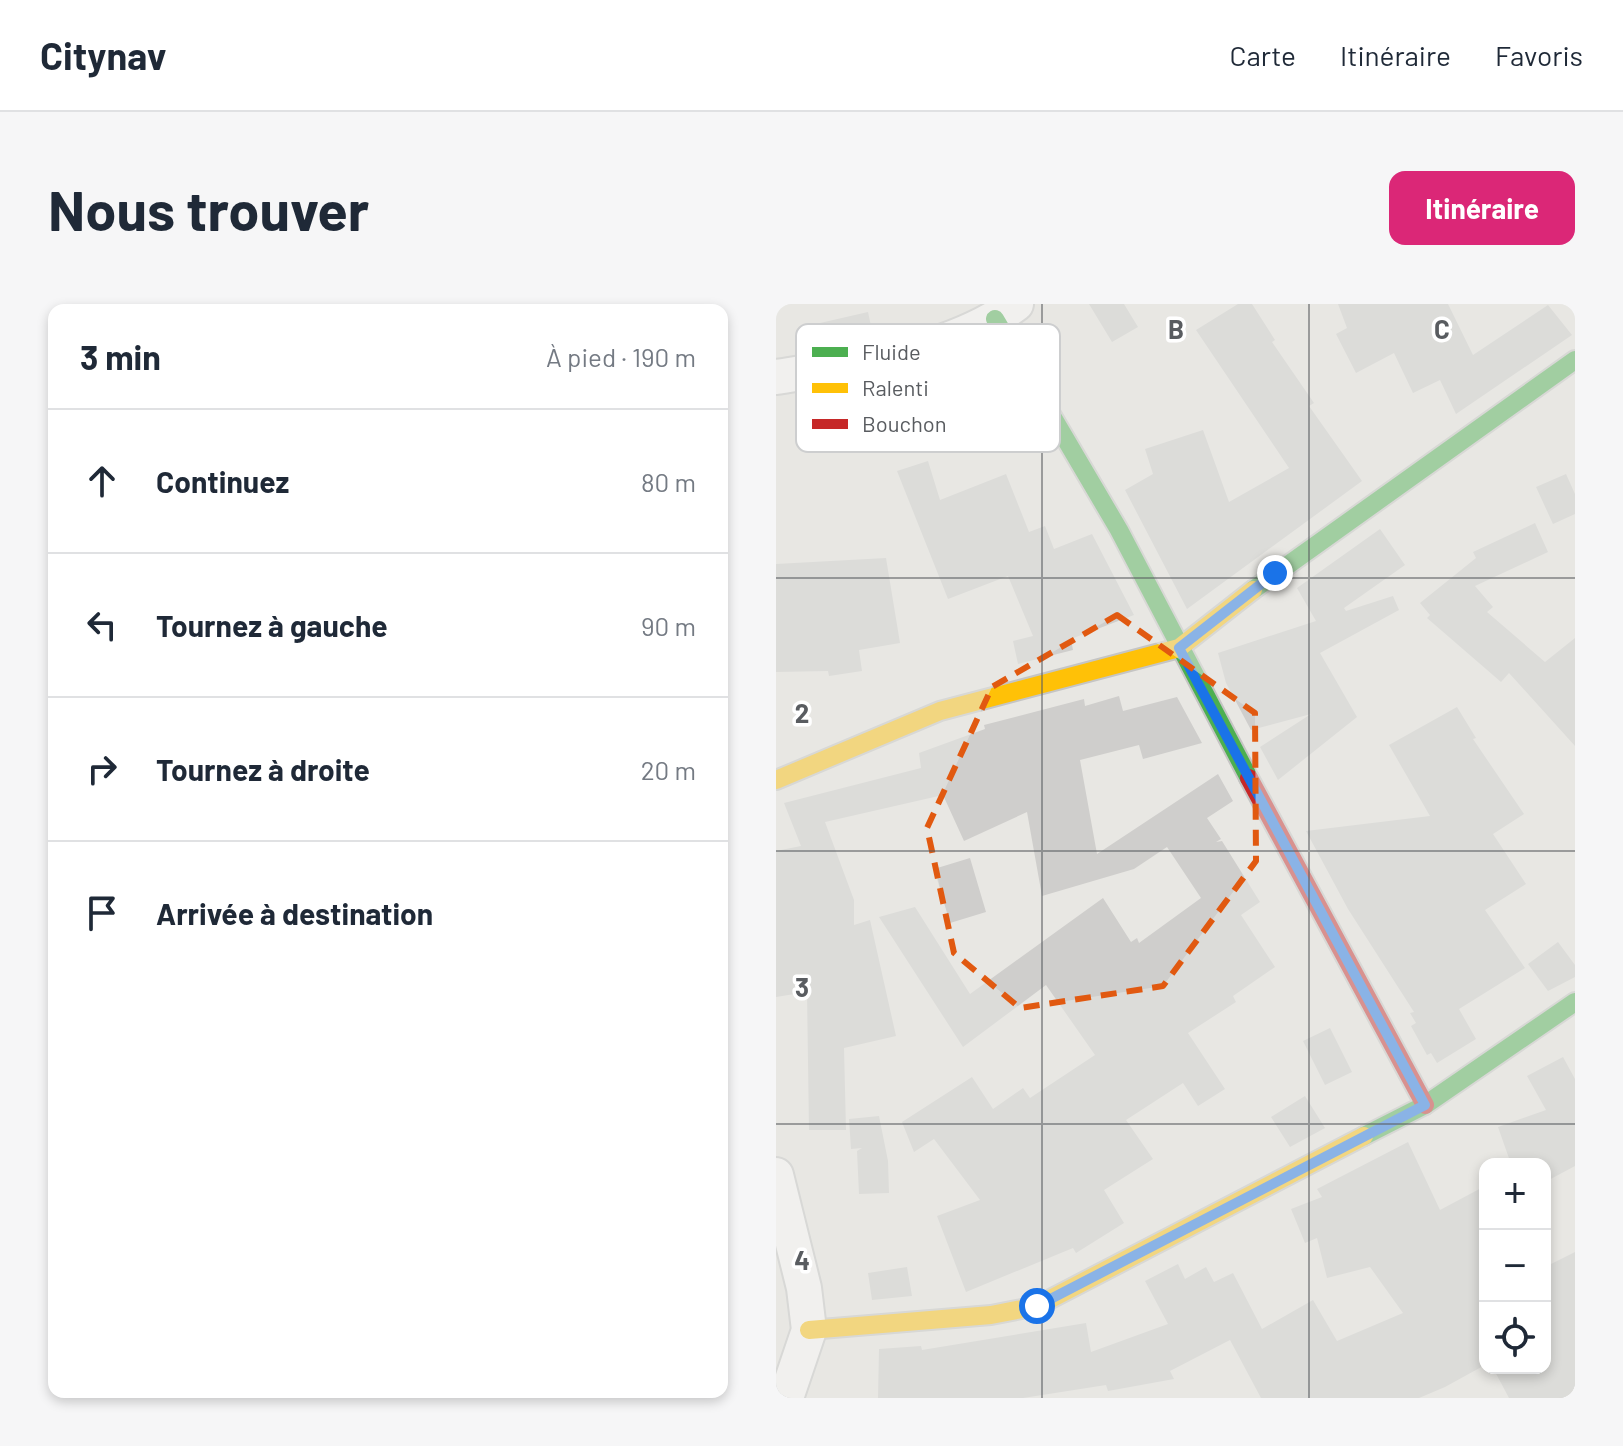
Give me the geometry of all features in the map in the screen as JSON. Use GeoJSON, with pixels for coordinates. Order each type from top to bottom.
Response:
{"type":"FeatureCollection","features":[{"type":"Feature","properties":{"kind":"street"},"geometry":{"type":"LineString","coordinates":[[976,324],[1006,312]]}},
{"type":"Feature","properties":{"kind":"street"},"geometry":{"type":"LineString","coordinates":[[776,780],[940,711],[1179,648],[1275,573],[1575,360]]}},
{"type":"Feature","properties":{"kind":"street"},"geometry":{"type":"LineString","coordinates":[[776,377],[796,374]]}},
{"type":"Feature","properties":{"kind":"street"},"geometry":{"type":"LineString","coordinates":[[1060,416],[1179,648],[1425,1105]]}},
{"type":"Feature","properties":{"kind":"street"},"geometry":{"type":"LineString","coordinates":[[809,1330],[991,1315],[1037,1306],[1425,1105],[1575,1002]]}},
{"type":"Feature","properties":{"kind":"street"},"geometry":{"type":"LineString","coordinates":[[776,1175],[804,1288],[809,1330],[786,1398]]}},
{"type":"Feature","properties":{"kind":"highlighted area"},"geometry":{"type":"Polygon","coordinates":[[[1117,615],[1255,713],[1256,861],[1163,986],[1020,1008],[954,953],[927,828],[992,687],[1117,615]]]}},
{"type":"Feature","properties":{"kind":"building"},"geometry":{"type":"Polygon","coordinates":[[[1089,304],[1124,304],[1138,327],[1112,342],[1089,304]]]}},
{"type":"Feature","properties":{"kind":"building"},"geometry":{"type":"Polygon","coordinates":[[[1238,304],[1252,304],[1275,340],[1272,342],[1314,403],[1309,406],[1362,481],[1187,609],[1125,490],[1153,474],[1145,449],[1203,430],[1229,502],[1289,468],[1196,330],[1238,304]]]}},
{"type":"Feature","properties":{"kind":"building"},"geometry":{"type":"Polygon","coordinates":[[[1338,304],[1448,304],[1473,355],[1548,305],[1572,335],[1456,414],[1440,380],[1413,393],[1394,353],[1356,373],[1336,334],[1347,328],[1338,304]]]}},
{"type":"Feature","properties":{"kind":"building"},"geometry":{"type":"Polygon","coordinates":[[[868,312],[871,324],[820,324],[868,312]]]}},
{"type":"Feature","properties":{"kind":"building"},"geometry":{"type":"Polygon","coordinates":[[[928,461],[940,500],[1006,474],[1029,532],[1045,526],[1054,549],[1092,534],[1134,615],[1071,639],[1073,650],[1018,664],[1013,641],[1033,636],[1008,576],[948,599],[897,471],[928,461]]]}},
{"type":"Feature","properties":{"kind":"building"},"geometry":{"type":"Polygon","coordinates":[[[1566,474],[1575,494],[1575,514],[1553,524],[1536,487],[1566,474]]]}},
{"type":"Feature","properties":{"kind":"building"},"geometry":{"type":"Polygon","coordinates":[[[1535,523],[1548,552],[1475,586],[1493,607],[1487,612],[1545,662],[1575,638],[1575,746],[1509,673],[1501,682],[1427,618],[1430,615],[1420,603],[1476,558],[1473,552],[1535,523]]]}},
{"type":"Feature","properties":{"kind":"building"},"geometry":{"type":"Polygon","coordinates":[[[1380,529],[1405,565],[1344,608],[1346,611],[1393,596],[1399,610],[1320,653],[1357,717],[1278,780],[1260,747],[1311,714],[1251,730],[1226,683],[1218,653],[1316,621],[1297,588],[1380,529]]]}},
{"type":"Feature","properties":{"kind":"building"},"geometry":{"type":"Polygon","coordinates":[[[886,558],[900,643],[859,650],[862,671],[829,676],[828,671],[776,672],[776,564],[886,558]]]}},
{"type":"Feature","properties":{"kind":"building"},"geometry":{"type":"Polygon","coordinates":[[[1119,696],[1123,711],[1177,697],[1202,743],[1143,759],[1139,745],[1080,760],[1097,854],[1218,774],[1233,801],[1207,818],[1221,839],[1216,842],[1222,841],[1260,902],[1241,915],[1275,967],[1233,996],[1236,1002],[1188,1033],[1225,1089],[1198,1106],[1183,1083],[1126,1120],[1153,1159],[1104,1190],[1124,1223],[1076,1253],[1073,1248],[966,1292],[937,1216],[980,1200],[934,1139],[914,1152],[902,1122],[972,1077],[993,1109],[1023,1088],[1030,1098],[1095,1055],[1046,985],[963,1047],[879,917],[915,907],[970,994],[1103,898],[1131,942],[1137,938],[1139,943],[1201,898],[1167,847],[1134,869],[1042,896],[1027,812],[964,841],[943,795],[825,822],[854,900],[854,925],[870,920],[896,1036],[844,1048],[846,1130],[809,1130],[807,992],[776,997],[776,851],[801,846],[784,803],[921,768],[919,753],[985,729],[984,725],[1084,699],[1085,706],[1119,696]]]}},
{"type":"Feature","properties":{"kind":"building"},"geometry":{"type":"Polygon","coordinates":[[[1457,707],[1476,738],[1473,739],[1524,814],[1493,834],[1526,884],[1485,910],[1525,968],[1459,1009],[1476,1039],[1437,1063],[1431,1053],[1427,1055],[1411,1026],[1416,1023],[1410,1013],[1414,1012],[1348,909],[1306,831],[1430,816],[1389,745],[1457,707]]]}},
{"type":"Feature","properties":{"kind":"building"},"geometry":{"type":"Polygon","coordinates":[[[970,858],[986,912],[950,923],[934,869],[970,858]]]}},
{"type":"Feature","properties":{"kind":"building"},"geometry":{"type":"Polygon","coordinates":[[[1558,942],[1575,965],[1575,977],[1548,991],[1528,964],[1558,942]]]}},
{"type":"Feature","properties":{"kind":"building"},"geometry":{"type":"Polygon","coordinates":[[[1330,1028],[1352,1072],[1325,1085],[1303,1041],[1330,1028]]]}},
{"type":"Feature","properties":{"kind":"building"},"geometry":{"type":"Polygon","coordinates":[[[1563,1057],[1575,1079],[1575,1166],[1551,1179],[1551,1158],[1509,1158],[1498,1127],[1546,1110],[1527,1076],[1563,1057]]]}},
{"type":"Feature","properties":{"kind":"building"},"geometry":{"type":"Polygon","coordinates":[[[1305,1096],[1325,1128],[1290,1147],[1271,1117],[1305,1096]]]}},
{"type":"Feature","properties":{"kind":"building"},"geometry":{"type":"Polygon","coordinates":[[[879,1116],[888,1161],[889,1193],[859,1194],[857,1151],[862,1148],[851,1149],[849,1119],[879,1116]]]}},
{"type":"Feature","properties":{"kind":"building"},"geometry":{"type":"Polygon","coordinates":[[[1408,1142],[1440,1210],[1479,1189],[1479,1368],[1419,1398],[1261,1398],[1230,1340],[1170,1371],[1174,1379],[1108,1391],[1106,1385],[1023,1398],[878,1398],[879,1349],[921,1346],[922,1350],[1086,1323],[1091,1352],[1168,1324],[1145,1281],[1178,1264],[1185,1279],[1206,1267],[1214,1282],[1233,1273],[1262,1329],[1313,1300],[1337,1341],[1403,1313],[1370,1267],[1327,1278],[1317,1238],[1305,1243],[1291,1209],[1322,1197],[1317,1189],[1408,1142]]]}},
{"type":"Feature","properties":{"kind":"building"},"geometry":{"type":"Polygon","coordinates":[[[1575,1252],[1575,1398],[1509,1398],[1496,1374],[1551,1374],[1551,1264],[1575,1252]]]}},
{"type":"Feature","properties":{"kind":"building"},"geometry":{"type":"Polygon","coordinates":[[[907,1267],[912,1296],[872,1300],[868,1273],[907,1267]]]}},
{"type":"Feature","properties":{"kind":"traffic: fast"},"geometry":{"type":"LineString","coordinates":[[995,319],[998,324]]}},
{"type":"Feature","properties":{"kind":"traffic: fast"},"geometry":{"type":"LineString","coordinates":[[1253,590],[1575,360]]}},
{"type":"Feature","properties":{"kind":"traffic: fast"},"geometry":{"type":"LineString","coordinates":[[1060,430],[1119,530],[1249,778]]}},
{"type":"Feature","properties":{"kind":"traffic: fast"},"geometry":{"type":"LineString","coordinates":[[1364,1136],[1425,1105],[1575,1002]]}},
{"type":"Feature","properties":{"kind":"traffic: slow"},"geometry":{"type":"LineString","coordinates":[[776,780],[940,711],[1179,648],[1253,590]]}},
{"type":"Feature","properties":{"kind":"traffic: slow"},"geometry":{"type":"LineString","coordinates":[[809,1330],[991,1315],[1037,1306],[1364,1136]]}},
{"type":"Feature","properties":{"kind":"traffic: jam"},"geometry":{"type":"LineString","coordinates":[[1249,778],[1425,1105]]}},
{"type":"Feature","properties":{"kind":"route"},"geometry":{"type":"LineString","coordinates":[[1037,1306],[1425,1105],[1179,648],[1275,573]]}}]}
